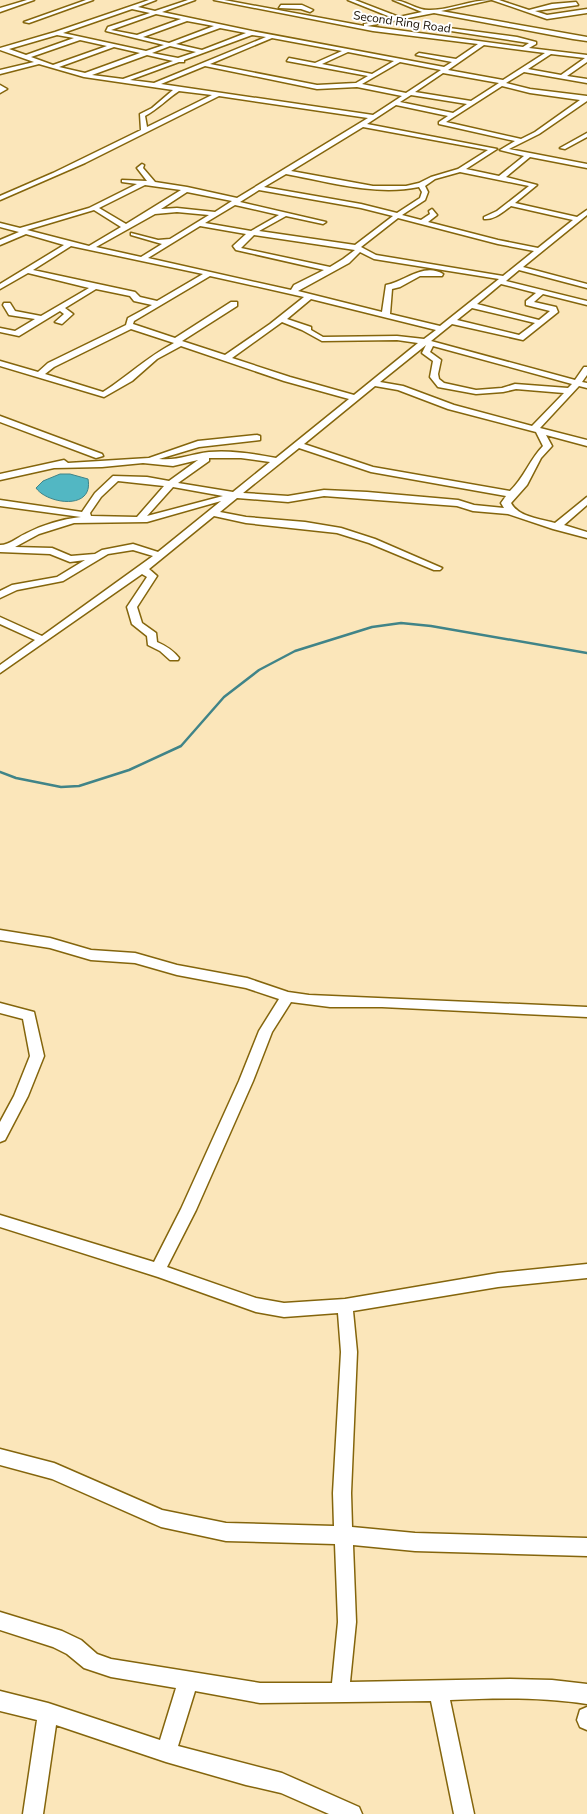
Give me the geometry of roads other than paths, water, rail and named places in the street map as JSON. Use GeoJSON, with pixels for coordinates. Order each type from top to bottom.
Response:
{"type":"FeatureCollection","features":[{"type":"Feature","properties":{"kind":"street"},"geometry":{"type":"LineString","coordinates":[[0,10],[32,0]]}},
{"type":"Feature","properties":{"kind":"street"},"geometry":{"type":"LineString","coordinates":[[27,22],[92,0]]}},
{"type":"Feature","properties":{"kind":"street"},"geometry":{"type":"LineString","coordinates":[[2,49],[57,33],[134,5],[154,0]]}},
{"type":"Feature","properties":{"kind":"street"},"geometry":{"type":"LineString","coordinates":[[193,0],[108,30],[204,52]]}},
{"type":"Feature","properties":{"kind":"street","name":"Second Ring Road"},"geometry":{"type":"LineString","coordinates":[[216,0],[234,4],[250,3],[270,10],[358,27],[586,58]]}},
{"type":"Feature","properties":{"kind":"street"},"geometry":{"type":"LineString","coordinates":[[300,0],[313,5]]}},
{"type":"Feature","properties":{"kind":"street"},"geometry":{"type":"LineString","coordinates":[[351,0],[397,18]]}},
{"type":"Feature","properties":{"kind":"street"},"geometry":{"type":"LineString","coordinates":[[395,0],[426,12]]}},
{"type":"Feature","properties":{"kind":"street"},"geometry":{"type":"LineString","coordinates":[[358,27],[489,0]]}},
{"type":"Feature","properties":{"kind":"street"},"geometry":{"type":"LineString","coordinates":[[494,0],[527,14],[549,17],[587,10]]}},
{"type":"Feature","properties":{"kind":"street"},"geometry":{"type":"LineString","coordinates":[[565,0],[587,10]]}},
{"type":"Feature","properties":{"kind":"street"},"geometry":{"type":"LineString","coordinates":[[505,4],[521,1]]}},
{"type":"Feature","properties":{"kind":"street"},"geometry":{"type":"LineString","coordinates":[[234,12],[250,3]]}},
{"type":"Feature","properties":{"kind":"street"},"geometry":{"type":"LineString","coordinates":[[448,3],[456,6]]}},
{"type":"Feature","properties":{"kind":"street"},"geometry":{"type":"LineString","coordinates":[[527,14],[546,7],[576,4]]}},
{"type":"Feature","properties":{"kind":"street"},"geometry":{"type":"LineString","coordinates":[[134,5],[155,12],[271,37],[399,60],[502,83],[530,92],[586,98]]}},
{"type":"Feature","properties":{"kind":"street"},"geometry":{"type":"LineString","coordinates":[[270,10],[292,6],[306,7],[310,10],[295,15]]}},
{"type":"Feature","properties":{"kind":"street"},"geometry":{"type":"LineString","coordinates":[[433,11],[538,30],[586,32]]}},
{"type":"Feature","properties":{"kind":"street"},"geometry":{"type":"LineString","coordinates":[[458,22],[466,18]]}},
{"type":"Feature","properties":{"kind":"street"},"geometry":{"type":"LineString","coordinates":[[137,37],[187,19]]}},
{"type":"Feature","properties":{"kind":"street"},"geometry":{"type":"LineString","coordinates":[[498,24],[515,19]]}},
{"type":"Feature","properties":{"kind":"street"},"geometry":{"type":"LineString","coordinates":[[434,37],[441,29],[449,25]]}},
{"type":"Feature","properties":{"kind":"street"},"geometry":{"type":"LineString","coordinates":[[84,75],[220,26]]}},
{"type":"Feature","properties":{"kind":"street"},"geometry":{"type":"LineString","coordinates":[[441,29],[534,43],[524,49]]}},
{"type":"Feature","properties":{"kind":"street"},"geometry":{"type":"LineString","coordinates":[[517,39],[538,30],[560,36],[587,39]]}},
{"type":"Feature","properties":{"kind":"street"},"geometry":{"type":"LineString","coordinates":[[205,32],[214,33]]}},
{"type":"Feature","properties":{"kind":"street"},"geometry":{"type":"LineString","coordinates":[[57,33],[182,60]]}},
{"type":"Feature","properties":{"kind":"street"},"geometry":{"type":"LineString","coordinates":[[123,81],[252,33]]}},
{"type":"Feature","properties":{"kind":"street"},"geometry":{"type":"LineString","coordinates":[[160,35],[201,45],[195,50]]}},
{"type":"Feature","properties":{"kind":"street"},"geometry":{"type":"LineString","coordinates":[[152,86],[271,37]]}},
{"type":"Feature","properties":{"kind":"street"},"geometry":{"type":"LineString","coordinates":[[26,57],[80,38]]}},
{"type":"Feature","properties":{"kind":"street"},"geometry":{"type":"LineString","coordinates":[[307,43],[321,39],[365,47]]}},
{"type":"Feature","properties":{"kind":"street"},"geometry":{"type":"LineString","coordinates":[[142,259],[394,104],[484,43]]}},
{"type":"Feature","properties":{"kind":"street"},"geometry":{"type":"LineString","coordinates":[[53,67],[112,46]]}},
{"type":"Feature","properties":{"kind":"street"},"geometry":{"type":"LineString","coordinates":[[2,49],[53,67],[84,75],[373,117]]}},
{"type":"Feature","properties":{"kind":"street"},"geometry":{"type":"LineString","coordinates":[[316,65],[347,51]]}},
{"type":"Feature","properties":{"kind":"street"},"geometry":{"type":"LineString","coordinates":[[522,141],[441,123],[549,53]]}},
{"type":"Feature","properties":{"kind":"street"},"geometry":{"type":"LineString","coordinates":[[413,54],[458,61]]}},
{"type":"Feature","properties":{"kind":"street"},"geometry":{"type":"LineString","coordinates":[[562,77],[586,58]]}},
{"type":"Feature","properties":{"kind":"street"},"geometry":{"type":"LineString","coordinates":[[289,60],[371,75]]}},
{"type":"Feature","properties":{"kind":"street"},"geometry":{"type":"LineString","coordinates":[[356,85],[399,60]]}},
{"type":"Feature","properties":{"kind":"street"},"geometry":{"type":"LineString","coordinates":[[0,72],[39,62]]}},
{"type":"Feature","properties":{"kind":"street"},"geometry":{"type":"LineString","coordinates":[[206,65],[317,86],[346,87],[356,85],[473,103]]}},
{"type":"Feature","properties":{"kind":"street"},"geometry":{"type":"LineString","coordinates":[[523,70],[587,81]]}},
{"type":"Feature","properties":{"kind":"street"},"geometry":{"type":"LineString","coordinates":[[0,86],[4,89],[0,91]]}},
{"type":"Feature","properties":{"kind":"street"},"geometry":{"type":"LineString","coordinates":[[144,130],[144,118],[142,115],[154,109],[166,97],[178,90]]}},
{"type":"Feature","properties":{"kind":"street"},"geometry":{"type":"LineString","coordinates":[[0,198],[123,142],[217,95]]}},
{"type":"Feature","properties":{"kind":"street"},"geometry":{"type":"LineString","coordinates":[[504,150],[522,141],[586,98]]}},
{"type":"Feature","properties":{"kind":"street"},"geometry":{"type":"LineString","coordinates":[[394,104],[454,115]]}},
{"type":"Feature","properties":{"kind":"street"},"geometry":{"type":"LineString","coordinates":[[574,107],[584,109]]}},
{"type":"Feature","properties":{"kind":"street"},"geometry":{"type":"LineString","coordinates":[[362,124],[587,166]]}},
{"type":"Feature","properties":{"kind":"street"},"geometry":{"type":"LineString","coordinates":[[563,148],[587,135]]}},
{"type":"Feature","properties":{"kind":"street"},"geometry":{"type":"LineString","coordinates":[[284,172],[373,188],[406,188],[421,185],[433,178],[460,170],[494,149]]}},
{"type":"Feature","properties":{"kind":"street"},"geometry":{"type":"LineString","coordinates":[[502,177],[529,155]]}},
{"type":"Feature","properties":{"kind":"street"},"geometry":{"type":"LineString","coordinates":[[142,166],[140,168],[152,183]]}},
{"type":"Feature","properties":{"kind":"street"},"geometry":{"type":"LineString","coordinates":[[460,170],[534,185],[499,212],[486,218]]}},
{"type":"Feature","properties":{"kind":"street"},"geometry":{"type":"LineString","coordinates":[[124,180],[187,189],[323,222]]}},
{"type":"Feature","properties":{"kind":"street"},"geometry":{"type":"LineString","coordinates":[[0,243],[23,231],[95,207],[141,183],[152,183]]}},
{"type":"Feature","properties":{"kind":"street"},"geometry":{"type":"LineString","coordinates":[[293,292],[297,287],[346,261],[357,249],[425,197],[426,192],[421,185]]}},
{"type":"Feature","properties":{"kind":"street"},"geometry":{"type":"LineString","coordinates":[[256,188],[361,206],[421,223],[539,250]]}},
{"type":"Feature","properties":{"kind":"street"},"geometry":{"type":"LineString","coordinates":[[0,189],[14,192]]}},
{"type":"Feature","properties":{"kind":"street"},"geometry":{"type":"LineString","coordinates":[[90,248],[153,212],[187,189]]}},
{"type":"Feature","properties":{"kind":"street"},"geometry":{"type":"LineString","coordinates":[[508,204],[587,224]]}},
{"type":"Feature","properties":{"kind":"street"},"geometry":{"type":"LineString","coordinates":[[95,207],[99,212],[126,227]]}},
{"type":"Feature","properties":{"kind":"street"},"geometry":{"type":"LineString","coordinates":[[153,212],[177,210],[215,214]]}},
{"type":"Feature","properties":{"kind":"street"},"geometry":{"type":"LineString","coordinates":[[421,223],[434,215],[432,211]]}},
{"type":"Feature","properties":{"kind":"street"},"geometry":{"type":"LineString","coordinates":[[0,670],[142,569],[279,461],[373,383],[429,342],[450,321],[587,212]]}},
{"type":"Feature","properties":{"kind":"street"},"geometry":{"type":"LineString","coordinates":[[285,214],[252,233],[237,246],[238,249],[330,269]]}},
{"type":"Feature","properties":{"kind":"street"},"geometry":{"type":"LineString","coordinates":[[198,224],[357,249],[374,257],[503,280],[541,292],[585,300]]}},
{"type":"Feature","properties":{"kind":"street"},"geometry":{"type":"LineString","coordinates":[[0,225],[70,244],[293,292],[443,329]]}},
{"type":"Feature","properties":{"kind":"street"},"geometry":{"type":"LineString","coordinates":[[133,234],[158,242],[172,240]]}},
{"type":"Feature","properties":{"kind":"street"},"geometry":{"type":"LineString","coordinates":[[0,287],[70,244]]}},
{"type":"Feature","properties":{"kind":"street"},"geometry":{"type":"LineString","coordinates":[[518,268],[587,286]]}},
{"type":"Feature","properties":{"kind":"street"},"geometry":{"type":"LineString","coordinates":[[386,314],[389,286],[395,287],[417,274],[427,272],[442,274],[448,270]]}},
{"type":"Feature","properties":{"kind":"street"},"geometry":{"type":"LineString","coordinates":[[27,271],[126,293],[138,299],[159,304]]}},
{"type":"Feature","properties":{"kind":"street"},"geometry":{"type":"LineString","coordinates":[[130,326],[131,320],[208,274]]}},
{"type":"Feature","properties":{"kind":"street"},"geometry":{"type":"LineString","coordinates":[[0,330],[16,334],[95,286]]}},
{"type":"Feature","properties":{"kind":"street"},"geometry":{"type":"LineString","coordinates":[[450,321],[517,338],[522,337],[554,312],[553,309],[529,303],[541,292]]}},
{"type":"Feature","properties":{"kind":"street"},"geometry":{"type":"LineString","coordinates":[[225,359],[310,296]]}},
{"type":"Feature","properties":{"kind":"street"},"geometry":{"type":"LineString","coordinates":[[0,363],[104,395],[129,379],[154,357],[234,304]]}},
{"type":"Feature","properties":{"kind":"street"},"geometry":{"type":"LineString","coordinates":[[7,305],[12,313],[42,318]]}},
{"type":"Feature","properties":{"kind":"street"},"geometry":{"type":"LineString","coordinates":[[471,305],[540,322]]}},
{"type":"Feature","properties":{"kind":"street"},"geometry":{"type":"LineString","coordinates":[[59,322],[70,314],[60,307]]}},
{"type":"Feature","properties":{"kind":"street"},"geometry":{"type":"LineString","coordinates":[[280,320],[307,328],[306,330],[322,339],[397,338],[429,342],[587,386]]}},
{"type":"Feature","properties":{"kind":"street"},"geometry":{"type":"LineString","coordinates":[[40,374],[51,365],[130,326],[287,379],[355,398]]}},
{"type":"Feature","properties":{"kind":"street"},"geometry":{"type":"LineString","coordinates":[[429,342],[426,353],[438,360],[434,375],[436,382],[441,385],[476,392],[503,390],[515,386],[570,391]]}},
{"type":"Feature","properties":{"kind":"street"},"geometry":{"type":"LineString","coordinates":[[537,429],[577,384],[587,369]]}},
{"type":"Feature","properties":{"kind":"street"},"geometry":{"type":"LineString","coordinates":[[373,383],[400,388],[451,407],[587,443]]}},
{"type":"Feature","properties":{"kind":"street"},"geometry":{"type":"LineString","coordinates":[[0,419],[81,446],[99,456]]}},
{"type":"Feature","properties":{"kind":"street"},"geometry":{"type":"LineString","coordinates":[[510,511],[506,503],[512,494],[524,483],[537,457],[548,446],[537,429]]}},
{"type":"Feature","properties":{"kind":"street"},"geometry":{"type":"LineString","coordinates":[[0,477],[57,466],[143,460],[198,444],[257,438]]}},
{"type":"Feature","properties":{"kind":"street"},"geometry":{"type":"LineString","coordinates":[[299,444],[371,470],[512,494]]}},
{"type":"Feature","properties":{"kind":"street"},"geometry":{"type":"LineString","coordinates":[[57,466],[80,456],[81,446]]}},
{"type":"Feature","properties":{"kind":"street"},"geometry":{"type":"LineString","coordinates":[[143,460],[172,463],[214,455],[241,455],[279,461]]}},
{"type":"Feature","properties":{"kind":"street"},"geometry":{"type":"LineString","coordinates":[[140,519],[168,484],[187,470],[214,455]]}},
{"type":"Feature","properties":{"kind":"street"},"geometry":{"type":"LineString","coordinates":[[0,470],[20,473]]}},
{"type":"Feature","properties":{"kind":"street"},"geometry":{"type":"LineString","coordinates":[[84,515],[98,496],[116,478],[147,480],[235,495],[288,499],[324,493],[458,503],[474,508],[510,511],[556,527],[587,534]]}},
{"type":"Feature","properties":{"kind":"street"},"geometry":{"type":"LineString","coordinates":[[2,549],[28,536],[64,522],[98,518],[140,519],[185,512],[211,501],[235,495]]}},
{"type":"Feature","properties":{"kind":"street"},"geometry":{"type":"LineString","coordinates":[[556,527],[587,500]]}},
{"type":"Feature","properties":{"kind":"street"},"geometry":{"type":"LineString","coordinates":[[0,503],[98,518]]}},
{"type":"Feature","properties":{"kind":"street"},"geometry":{"type":"LineString","coordinates":[[213,513],[246,520],[338,530],[372,541],[437,568]]}},
{"type":"Feature","properties":{"kind":"street"},"geometry":{"type":"LineString","coordinates":[[0,595],[15,587],[33,586],[60,579],[105,552],[133,547],[158,555]]}},
{"type":"Feature","properties":{"kind":"street"},"geometry":{"type":"LineString","coordinates":[[2,549],[52,551],[70,559],[98,556]]}},
{"type":"Feature","properties":{"kind":"street"},"geometry":{"type":"LineString","coordinates":[[142,569],[152,576],[132,607],[137,624],[152,635],[152,643],[164,649],[174,658]]}},
{"type":"Feature","properties":{"kind":"street"},"geometry":{"type":"LineString","coordinates":[[0,620],[43,640]]}},
{"type":"Feature","properties":{"kind":"street"},"geometry":{"type":"LineString","coordinates":[[0,935],[50,943],[91,955],[135,958],[177,970],[247,983],[287,997],[330,1002],[382,1002],[587,1012]]}},
{"type":"Feature","properties":{"kind":"street"},"geometry":{"type":"LineString","coordinates":[[158,1270],[188,1210],[246,1081],[266,1031],[287,997]]}},
{"type":"Feature","properties":{"kind":"street"},"geometry":{"type":"LineString","coordinates":[[0,1008],[29,1016],[37,1056],[22,1096],[0,1136]]}},
{"type":"Feature","properties":{"kind":"street"},"geometry":{"type":"LineString","coordinates":[[0,1221],[158,1270],[266,1308],[284,1310],[345,1306],[498,1280],[587,1270]]}},
{"type":"Feature","properties":{"kind":"street"},"geometry":{"type":"LineString","coordinates":[[340,1693],[348,1622],[346,1570],[342,1534],[342,1494],[349,1352],[345,1306]]}},
{"type":"Feature","properties":{"kind":"street"},"geometry":{"type":"LineString","coordinates":[[0,1457],[54,1471],[161,1518],[226,1532],[342,1534],[415,1542],[587,1547]]}},
{"type":"Feature","properties":{"kind":"street"},"geometry":{"type":"LineString","coordinates":[[0,1622],[55,1638],[74,1647],[91,1661],[110,1668],[188,1682],[260,1692],[340,1693],[510,1688],[552,1689],[587,1694]]}},
{"type":"Feature","properties":{"kind":"street"},"geometry":{"type":"LineString","coordinates":[[166,1752],[188,1682]]}},
{"type":"Feature","properties":{"kind":"street"},"geometry":{"type":"LineString","coordinates":[[439,1691],[464,1814]]}},
{"type":"Feature","properties":{"kind":"street"},"geometry":{"type":"LineString","coordinates":[[0,1701],[48,1713],[166,1752],[246,1775],[282,1783],[326,1808],[352,1814]]}},
{"type":"Feature","properties":{"kind":"street"},"geometry":{"type":"LineString","coordinates":[[33,1814],[48,1713]]}},
{"type":"Feature","properties":{"kind":"water"},"geometry":{"type":"Polygon","coordinates":[[[60,474],[70,474],[88,479],[88,489],[84,496],[68,502],[59,501],[42,494],[36,488],[43,481],[60,474]]]}},
{"type":"Feature","properties":{"kind":"waterway"},"geometry":{"type":"LineString","coordinates":[[0,772],[16,778],[61,787],[79,786],[129,770],[181,746],[224,697],[259,670],[295,651],[372,627],[401,623],[431,626],[587,653]]}}]}
